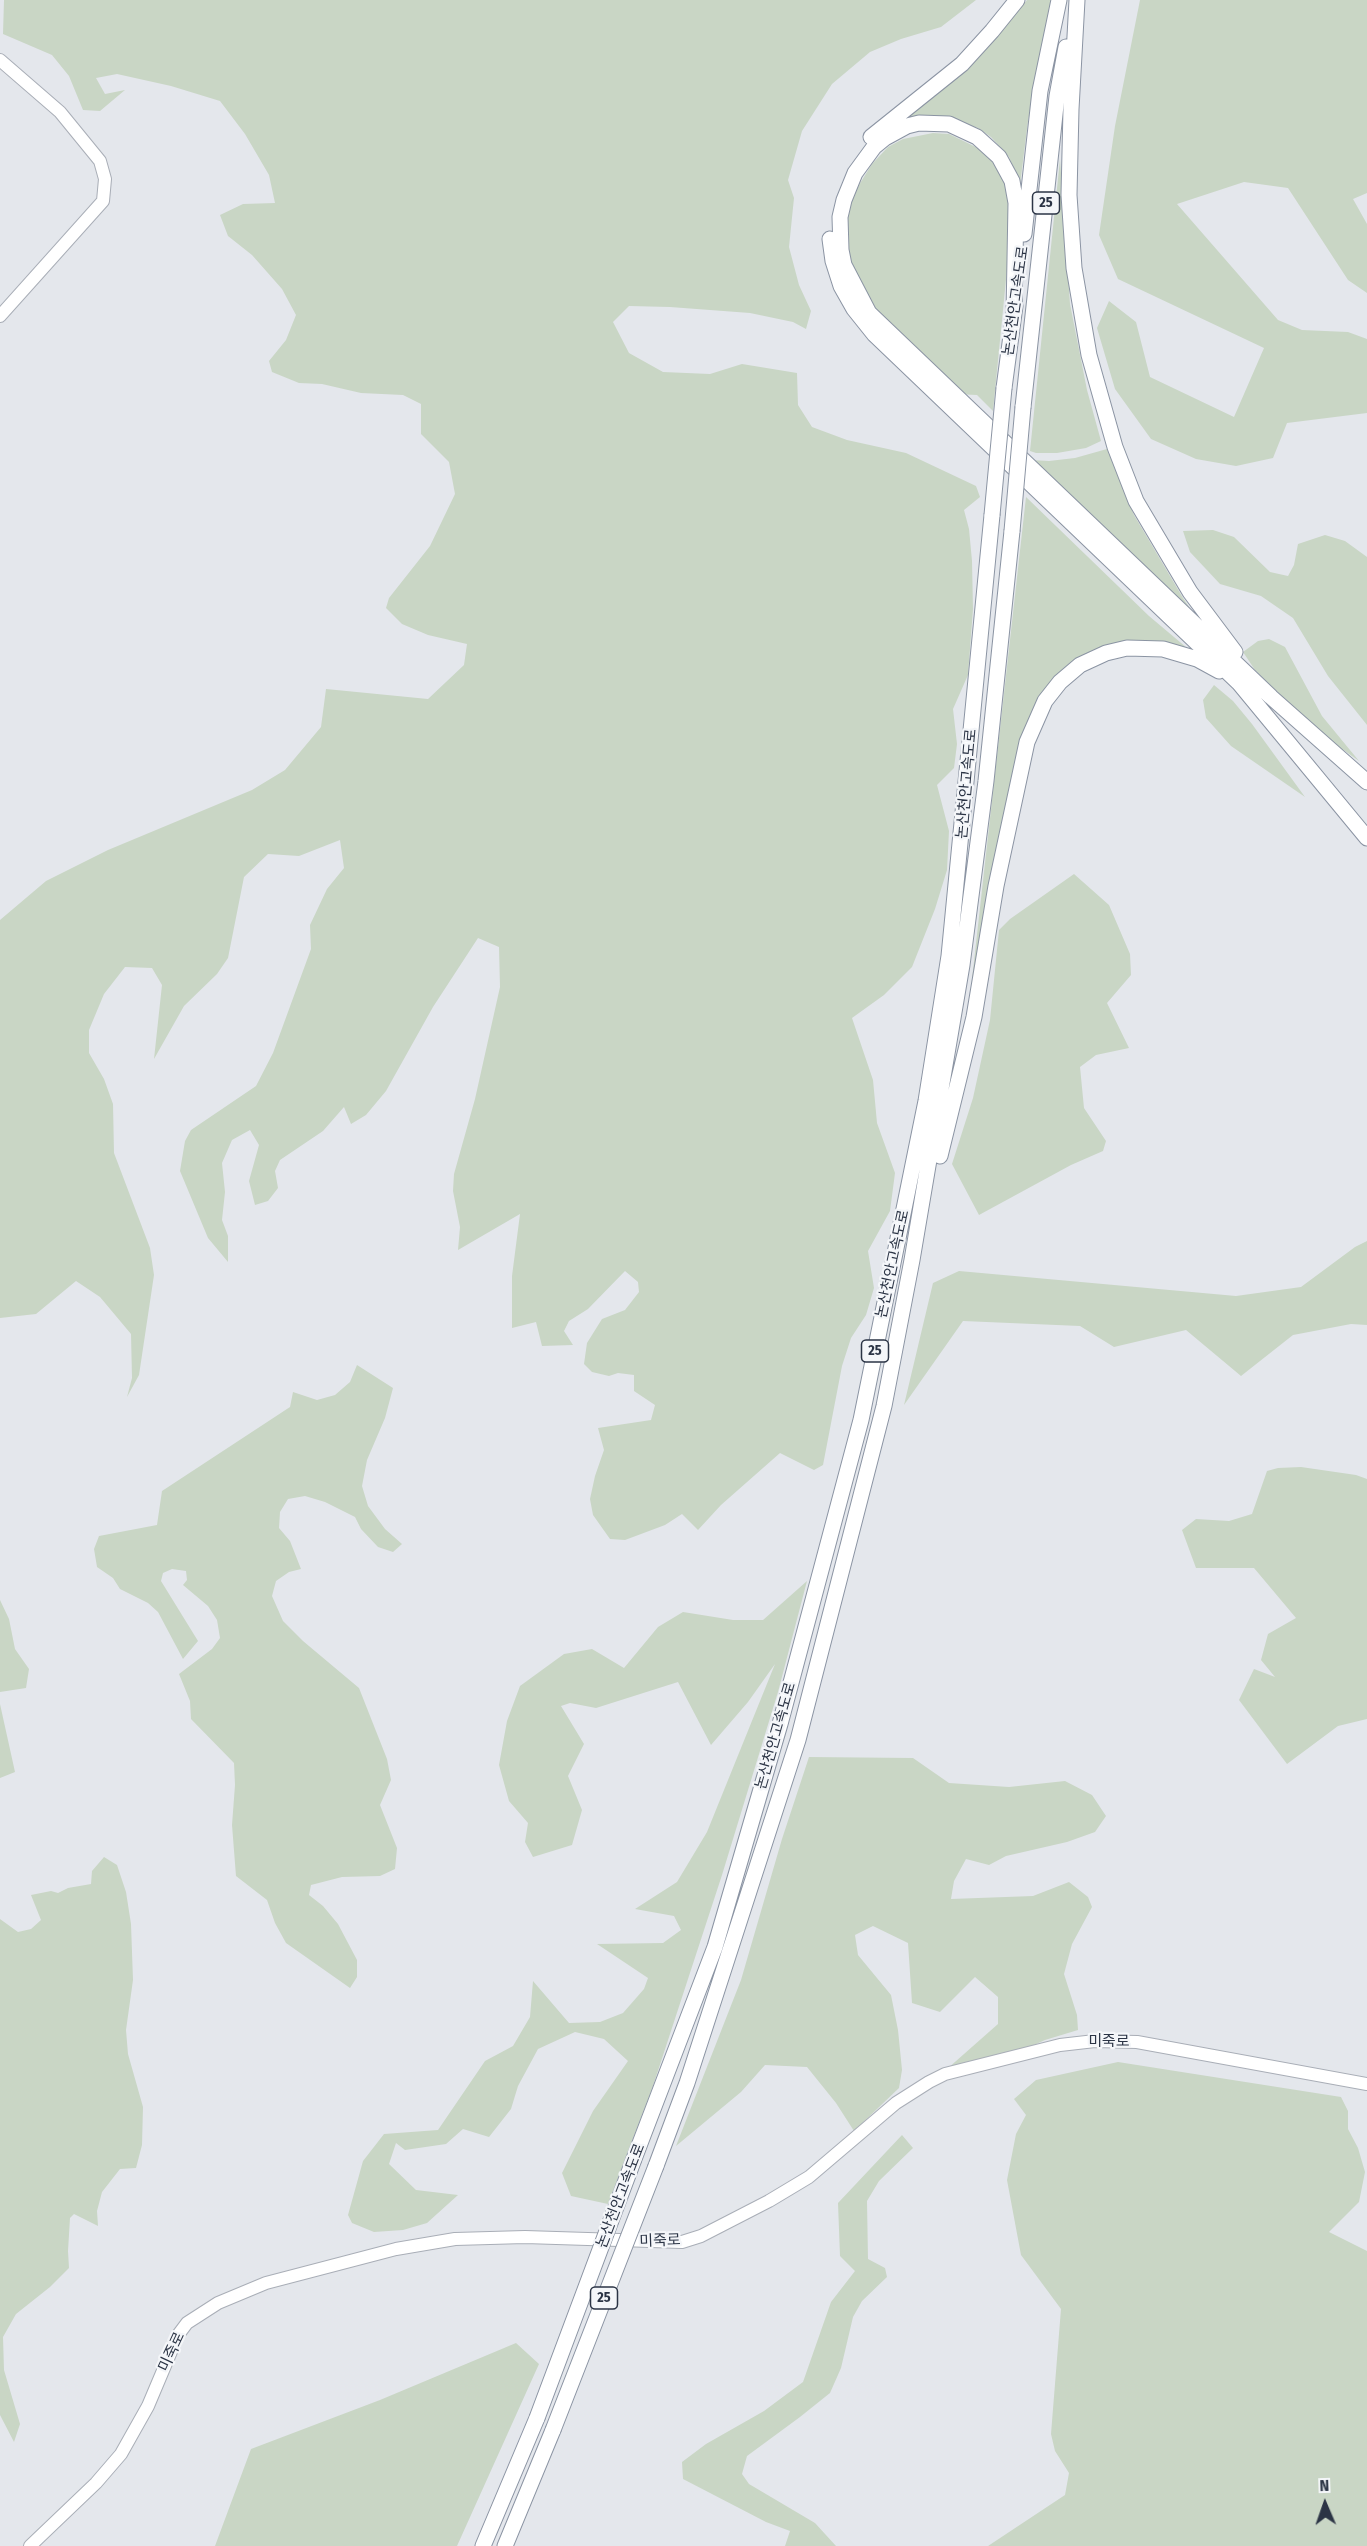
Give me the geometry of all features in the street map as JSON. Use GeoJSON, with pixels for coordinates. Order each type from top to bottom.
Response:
{"type":"FeatureCollection","features":[{"type":"Feature","properties":{"kind":"highway"},"geometry":{"type":"LineString","coordinates":[[1017,0],[992,32],[962,64],[859,150],[840,182],[831,209],[830,248],[836,274],[854,309],[882,342],[1239,683],[1367,838]]}},
{"type":"Feature","properties":{"kind":"highway","name":"논산천안고속도로"},"geometry":{"type":"LineString","coordinates":[[483,2546],[537,2418],[715,1947],[780,1724],[861,1420],[926,1101],[949,956],[1004,388],[1040,91],[1059,0]]}},
{"type":"Feature","properties":{"kind":"highway"},"geometry":{"type":"LineString","coordinates":[[1076,0],[1069,157],[1071,234],[1089,356],[1106,419],[1126,478],[1152,531],[1210,620],[1271,697]]}},
{"type":"Feature","properties":{"kind":"highway","name":"논산천안고속도로"},"geometry":{"type":"LineString","coordinates":[[505,2546],[553,2430],[687,2083],[798,1740],[884,1406],[912,1260],[962,965],[986,781],[1057,96],[1076,0]]}},
{"type":"Feature","properties":{"kind":"highway"},"geometry":{"type":"LineString","coordinates":[[1014,314],[1016,203],[1012,181],[1004,164],[984,142],[949,124],[919,123],[885,138],[874,147],[855,173],[840,217],[844,265],[869,313],[1271,697],[1367,782]]}},
{"type":"Feature","properties":{"kind":"highway"},"geometry":{"type":"LineString","coordinates":[[912,1260],[964,1061],[996,886],[1027,742],[1045,701],[1060,682],[1080,665],[1106,653],[1127,648],[1163,649],[1181,653],[1211,666],[1239,683]]}},
{"type":"Feature","properties":{"kind":"street"},"geometry":{"type":"LineString","coordinates":[[0,60],[60,112],[100,161],[105,179],[104,201],[0,316]]}},
{"type":"Feature","properties":{"kind":"street","name":"미죽로"},"geometry":{"type":"LineString","coordinates":[[30,2546],[96,2483],[121,2454],[148,2406],[178,2335],[187,2323],[218,2303],[266,2283],[396,2249],[455,2239],[525,2237],[682,2242],[701,2236],[750,2211],[809,2177],[896,2103],[929,2082],[945,2074],[1060,2045],[1116,2040],[1137,2042],[1367,2084]]}},
{"type":"Feature","properties":{"kind":"green space"},"geometry":{"type":"Polygon","coordinates":[[[4,0],[976,0],[941,27],[901,39],[870,52],[832,84],[802,131],[788,180],[794,198],[789,247],[799,285],[811,311],[806,329],[793,322],[750,313],[670,307],[629,306],[613,322],[629,353],[663,372],[710,374],[742,364],[797,373],[798,405],[812,427],[847,440],[906,453],[976,486],[980,497],[964,510],[969,529],[972,561],[973,609],[968,675],[953,709],[957,744],[954,768],[937,785],[949,831],[947,870],[935,909],[912,967],[884,995],[852,1018],[873,1080],[877,1123],[895,1173],[890,1211],[868,1251],[874,1288],[866,1315],[851,1338],[842,1366],[823,1465],[814,1470],[780,1453],[721,1505],[698,1530],[682,1514],[665,1525],[625,1540],[610,1539],[593,1515],[590,1499],[604,1450],[598,1428],[651,1420],[655,1405],[634,1391],[634,1375],[618,1373],[609,1376],[592,1372],[584,1364],[587,1343],[602,1319],[625,1310],[639,1292],[638,1282],[625,1271],[588,1309],[569,1321],[564,1331],[573,1345],[542,1346],[536,1322],[512,1328],[512,1276],[520,1214],[458,1250],[460,1227],[453,1191],[454,1174],[475,1099],[500,987],[499,947],[478,938],[433,1007],[386,1091],[366,1115],[351,1124],[344,1107],[323,1131],[280,1160],[275,1171],[278,1188],[268,1201],[255,1205],[249,1181],[259,1145],[250,1130],[232,1140],[222,1163],[225,1192],[222,1220],[228,1236],[228,1262],[208,1238],[180,1171],[185,1141],[191,1130],[256,1086],[273,1053],[311,949],[310,925],[327,889],[344,868],[340,840],[299,856],[268,854],[244,877],[228,958],[217,974],[184,1006],[154,1059],[162,985],[152,968],[125,967],[104,994],[89,1030],[89,1053],[104,1079],[113,1104],[114,1153],[150,1248],[154,1275],[139,1375],[127,1397],[132,1378],[131,1334],[100,1297],[76,1281],[36,1314],[0,1318],[0,920],[46,881],[108,850],[252,790],[285,770],[321,727],[326,689],[428,699],[464,665],[467,644],[428,635],[402,624],[386,608],[389,598],[430,546],[455,494],[449,462],[421,434],[421,404],[403,395],[361,393],[322,384],[299,383],[272,372],[269,361],[286,340],[296,315],[282,289],[252,255],[228,236],[220,215],[243,204],[275,203],[269,175],[245,134],[220,101],[171,86],[117,74],[96,78],[105,94],[125,90],[100,111],[83,110],[69,76],[52,55],[3,34],[4,0]]]}},
{"type":"Feature","properties":{"kind":"green space"},"geometry":{"type":"Polygon","coordinates":[[[1027,0],[1051,0],[1028,121],[1020,185],[1009,157],[991,137],[978,128],[948,117],[925,116],[896,124],[995,38],[1027,0]]]}},
{"type":"Feature","properties":{"kind":"green space"},"geometry":{"type":"Polygon","coordinates":[[[1140,0],[1367,0],[1367,193],[1353,199],[1367,224],[1367,293],[1348,280],[1288,188],[1244,182],[1177,204],[1278,320],[1302,330],[1348,332],[1367,339],[1367,413],[1287,423],[1273,458],[1236,466],[1196,459],[1151,439],[1115,389],[1097,328],[1109,301],[1136,322],[1150,377],[1234,417],[1264,348],[1118,279],[1099,235],[1115,126],[1140,0]]]}},
{"type":"Feature","properties":{"kind":"green space"},"geometry":{"type":"Polygon","coordinates":[[[933,133],[949,134],[986,152],[1000,172],[1010,196],[1011,229],[993,411],[977,395],[954,394],[866,301],[845,247],[849,201],[872,164],[888,147],[903,139],[933,133]]]}},
{"type":"Feature","properties":{"kind":"green space"},"geometry":{"type":"Polygon","coordinates":[[[1060,159],[1070,304],[1087,390],[1101,441],[1086,448],[1057,453],[1036,453],[1030,451],[1060,159]]]}},
{"type":"Feature","properties":{"kind":"green space"},"geometry":{"type":"Polygon","coordinates":[[[1107,449],[1134,515],[1183,598],[1208,635],[1030,460],[1049,461],[1075,458],[1107,449]]]}},
{"type":"Feature","properties":{"kind":"green space"},"geometry":{"type":"Polygon","coordinates":[[[1026,497],[1149,616],[1193,653],[1138,641],[1043,693],[971,988],[1026,497]]]}},
{"type":"Feature","properties":{"kind":"green space"},"geometry":{"type":"Polygon","coordinates":[[[1213,530],[1234,537],[1270,572],[1288,576],[1294,565],[1298,544],[1325,535],[1345,541],[1367,557],[1367,725],[1328,676],[1293,618],[1261,596],[1220,584],[1190,552],[1183,531],[1213,530]]]}},
{"type":"Feature","properties":{"kind":"green space"},"geometry":{"type":"Polygon","coordinates":[[[1269,639],[1285,647],[1322,716],[1359,761],[1317,731],[1255,670],[1243,652],[1258,641],[1269,639]]]}},
{"type":"Feature","properties":{"kind":"green space"},"geometry":{"type":"Polygon","coordinates":[[[1214,685],[1233,701],[1252,724],[1305,797],[1231,746],[1206,718],[1203,700],[1214,685]]]}},
{"type":"Feature","properties":{"kind":"green space"},"geometry":{"type":"Polygon","coordinates":[[[1074,874],[1109,905],[1130,954],[1131,975],[1107,1003],[1129,1048],[1096,1055],[1080,1067],[1084,1108],[1106,1141],[1103,1151],[1071,1165],[979,1215],[952,1164],[973,1098],[990,1020],[999,930],[1010,919],[1074,874]]]}},
{"type":"Feature","properties":{"kind":"green space"},"geometry":{"type":"Polygon","coordinates":[[[1367,1241],[1367,1325],[1351,1324],[1293,1335],[1241,1376],[1186,1330],[1114,1347],[1080,1326],[963,1321],[904,1405],[933,1283],[959,1271],[1236,1296],[1301,1287],[1355,1247],[1367,1241]]]}},
{"type":"Feature","properties":{"kind":"green space"},"geometry":{"type":"Polygon","coordinates":[[[357,1365],[393,1388],[385,1418],[367,1460],[362,1486],[368,1506],[385,1529],[402,1544],[393,1552],[378,1547],[361,1529],[355,1517],[325,1502],[305,1496],[288,1499],[280,1512],[279,1528],[290,1541],[301,1569],[289,1572],[276,1581],[272,1596],[283,1621],[359,1688],[387,1759],[391,1780],[380,1805],[397,1848],[395,1869],[380,1876],[342,1877],[311,1885],[309,1895],[323,1906],[338,1924],[357,1960],[357,1977],[350,1988],[286,1943],[275,1923],[267,1900],[236,1876],[232,1825],[234,1763],[191,1719],[190,1701],[179,1674],[212,1649],[220,1638],[217,1620],[208,1606],[183,1585],[187,1580],[186,1571],[172,1569],[163,1573],[161,1581],[198,1641],[183,1659],[158,1612],[148,1603],[120,1589],[113,1578],[97,1567],[94,1549],[99,1536],[157,1525],[162,1491],[290,1407],[293,1392],[317,1400],[335,1395],[350,1382],[357,1365]]]}},
{"type":"Feature","properties":{"kind":"green space"},"geometry":{"type":"Polygon","coordinates":[[[1301,1467],[1356,1475],[1367,1479],[1367,1719],[1338,1726],[1287,1764],[1239,1700],[1254,1669],[1275,1677],[1261,1660],[1268,1634],[1296,1618],[1254,1568],[1196,1568],[1182,1530],[1196,1519],[1229,1521],[1252,1514],[1267,1471],[1301,1467]]]}},
{"type":"Feature","properties":{"kind":"green space"},"geometry":{"type":"Polygon","coordinates":[[[807,1581],[778,1692],[722,1875],[653,2086],[608,2204],[571,2196],[562,2173],[593,2111],[628,2061],[604,2039],[575,2032],[538,2049],[518,2086],[511,2109],[489,2137],[463,2129],[446,2144],[405,2150],[396,2143],[389,2164],[416,2190],[458,2195],[427,2223],[403,2230],[374,2232],[352,2223],[348,2215],[363,2161],[384,2134],[438,2130],[485,2061],[513,2046],[530,2017],[533,1981],[569,2023],[600,2022],[623,2013],[644,1989],[648,1978],[597,1944],[663,1943],[681,1930],[674,1916],[635,1909],[677,1882],[707,1832],[775,1664],[748,1702],[711,1745],[678,1682],[596,1708],[570,1703],[561,1706],[584,1744],[568,1776],[582,1810],[572,1845],[533,1857],[525,1842],[528,1823],[509,1801],[499,1765],[507,1721],[520,1686],[564,1654],[592,1649],[624,1668],[658,1627],[683,1612],[733,1620],[763,1620],[807,1581]]]}},
{"type":"Feature","properties":{"kind":"green space"},"geometry":{"type":"Polygon","coordinates":[[[0,1600],[9,1619],[15,1649],[29,1669],[26,1688],[0,1692],[0,1600]]]}},
{"type":"Feature","properties":{"kind":"green space"},"geometry":{"type":"Polygon","coordinates":[[[0,1704],[15,1772],[0,1778],[0,1704]]]}},
{"type":"Feature","properties":{"kind":"green space"},"geometry":{"type":"Polygon","coordinates":[[[809,1757],[913,1758],[949,1783],[1009,1787],[1065,1781],[1092,1795],[1106,1816],[1095,1832],[1067,1842],[1006,1856],[989,1865],[966,1859],[954,1881],[951,1899],[1033,1896],[1069,1882],[1088,1897],[1092,1907],[1072,1944],[1064,1974],[1077,2015],[1078,2030],[1045,2040],[999,2061],[947,2069],[998,2024],[998,1997],[975,1977],[940,2012],[912,2003],[908,1943],[873,1926],[855,1935],[858,1955],[891,1995],[898,2030],[902,2070],[899,2088],[854,2131],[836,2103],[807,2067],[765,2065],[741,2092],[676,2146],[741,1980],[782,1839],[809,1757]]]}},
{"type":"Feature","properties":{"kind":"green space"},"geometry":{"type":"Polygon","coordinates":[[[104,1857],[117,1865],[126,1892],[131,1924],[133,1980],[126,2030],[128,2054],[143,2107],[142,2145],[136,2168],[120,2169],[102,2192],[97,2211],[98,2226],[74,2214],[70,2218],[69,2268],[50,2287],[16,2314],[3,2337],[4,2370],[20,2424],[14,2442],[0,2415],[0,1919],[18,1932],[31,1929],[41,1920],[31,1895],[51,1891],[58,1893],[68,1888],[91,1884],[92,1871],[104,1857]]]}},
{"type":"Feature","properties":{"kind":"green space"},"geometry":{"type":"Polygon","coordinates":[[[1118,2062],[1341,2097],[1348,2111],[1348,2129],[1358,2148],[1365,2172],[1359,2202],[1329,2232],[1367,2251],[1367,2546],[988,2546],[1065,2495],[1069,2473],[1055,2451],[1051,2434],[1061,2309],[1021,2255],[1007,2180],[1016,2134],[1026,2115],[1014,2099],[1036,2080],[1118,2062]]]}},
{"type":"Feature","properties":{"kind":"green space"},"geometry":{"type":"Polygon","coordinates":[[[902,2135],[913,2148],[879,2181],[867,2201],[868,2259],[885,2268],[887,2277],[862,2301],[853,2317],[841,2368],[830,2393],[747,2456],[742,2474],[749,2484],[815,2523],[836,2546],[785,2546],[790,2531],[766,2522],[683,2479],[682,2462],[706,2444],[764,2411],[803,2382],[831,2302],[855,2271],[840,2256],[838,2203],[902,2135]]]}},
{"type":"Feature","properties":{"kind":"green space"},"geometry":{"type":"Polygon","coordinates":[[[516,2343],[539,2364],[457,2546],[215,2546],[251,2449],[380,2400],[516,2343]]]}}]}
